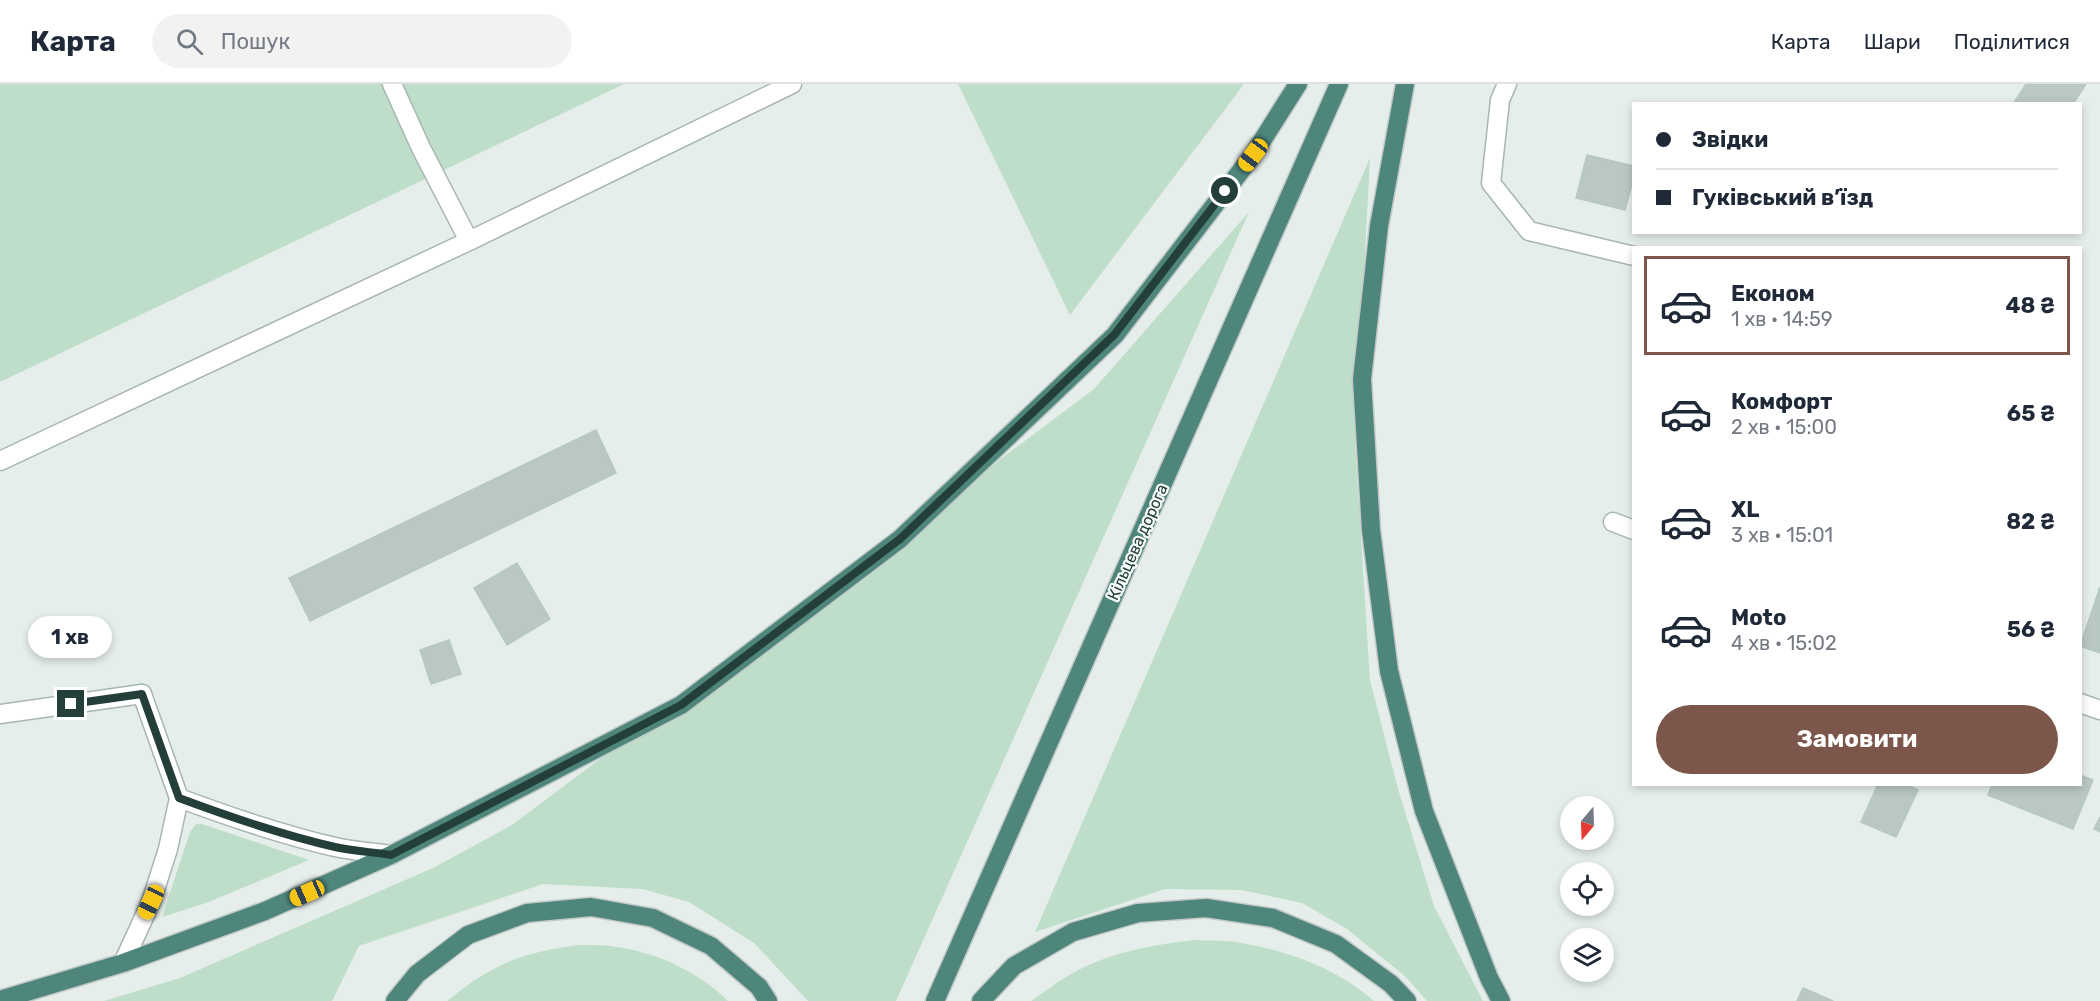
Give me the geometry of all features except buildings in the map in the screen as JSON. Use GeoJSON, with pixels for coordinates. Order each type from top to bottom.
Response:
{"type":"FeatureCollection","features":[{"type":"Feature","properties":{"kind":"highway"},"geometry":{"type":"LineString","coordinates":[[0,1000],[123,963],[265,911],[391,855],[681,705],[900,539],[1115,334],[1253,155],[1298,84]]}},
{"type":"Feature","properties":{"kind":"highway","name":"Кільцева дорога"},"geometry":{"type":"LineString","coordinates":[[935,1001],[1339,84]]}},
{"type":"Feature","properties":{"kind":"highway"},"geometry":{"type":"LineString","coordinates":[[1405,84],[1379,226],[1362,379],[1371,530],[1389,671],[1424,811],[1489,978],[1501,1001]]}},
{"type":"Feature","properties":{"kind":"highway"},"geometry":{"type":"LineString","coordinates":[[395,1001],[417,974],[468,936],[527,913],[591,907],[653,918],[711,946],[759,987],[768,1001]]}},
{"type":"Feature","properties":{"kind":"highway"},"geometry":{"type":"LineString","coordinates":[[981,1001],[1014,966],[1073,932],[1138,913],[1206,908],[1273,918],[1336,944],[1391,984],[1407,1001]]}},
{"type":"Feature","properties":{"kind":"street"},"geometry":{"type":"LineString","coordinates":[[392,84],[421,148],[469,241]]}},
{"type":"Feature","properties":{"kind":"street"},"geometry":{"type":"LineString","coordinates":[[0,461],[469,241],[792,84]]}},
{"type":"Feature","properties":{"kind":"street"},"geometry":{"type":"LineString","coordinates":[[1507,84],[1500,100],[1491,183],[1529,231],[1632,256]]}},
{"type":"Feature","properties":{"kind":"street"},"geometry":{"type":"LineString","coordinates":[[1613,522],[1632,529]]}},
{"type":"Feature","properties":{"kind":"street"},"geometry":{"type":"LineString","coordinates":[[0,714],[142,694],[179,798],[168,849],[151,902],[123,963]]}},
{"type":"Feature","properties":{"kind":"street"},"geometry":{"type":"LineString","coordinates":[[2082,704],[2100,710]]}},
{"type":"Feature","properties":{"kind":"street"},"geometry":{"type":"LineString","coordinates":[[179,798],[234,819],[283,833],[337,847],[391,855]]}},
{"type":"Feature","properties":{"kind":"green space"},"geometry":{"type":"Polygon","coordinates":[[[0,84],[624,84],[0,382],[0,84]]]}},
{"type":"Feature","properties":{"kind":"green space"},"geometry":{"type":"Polygon","coordinates":[[[958,84],[1244,84],[1070,315],[958,84]]]}},
{"type":"Feature","properties":{"kind":"green space"},"geometry":{"type":"Polygon","coordinates":[[[1370,158],[1355,444],[1370,680],[1398,789],[1434,906],[1483,1001],[1427,1001],[1406,977],[1347,929],[1302,903],[1241,890],[1165,889],[1035,932],[1370,158]]]}},
{"type":"Feature","properties":{"kind":"green space"},"geometry":{"type":"Polygon","coordinates":[[[1249,212],[896,1001],[808,1001],[754,943],[689,902],[642,889],[543,884],[359,946],[332,1001],[104,1001],[180,978],[433,868],[512,825],[1094,389],[1249,212]]]}},
{"type":"Feature","properties":{"kind":"green space"},"geometry":{"type":"Polygon","coordinates":[[[196,824],[202,824],[309,860],[206,903],[162,917],[190,832],[196,824]]]}},
{"type":"Feature","properties":{"kind":"green space"},"geometry":{"type":"Polygon","coordinates":[[[1195,940],[1236,942],[1295,956],[1345,980],[1374,1001],[1031,1001],[1066,977],[1113,956],[1129,951],[1195,940]]]}},
{"type":"Feature","properties":{"kind":"green space"},"geometry":{"type":"Polygon","coordinates":[[[580,945],[617,947],[662,959],[704,981],[728,1001],[447,1001],[479,978],[509,962],[541,951],[580,945]]]}},
{"type":"Feature","properties":{"kind":"route"},"geometry":{"type":"LineString","coordinates":[[71,704],[142,694],[179,798],[234,819],[283,833],[337,847],[391,855],[681,705],[900,539],[1115,334],[1225,191]]}}]}
